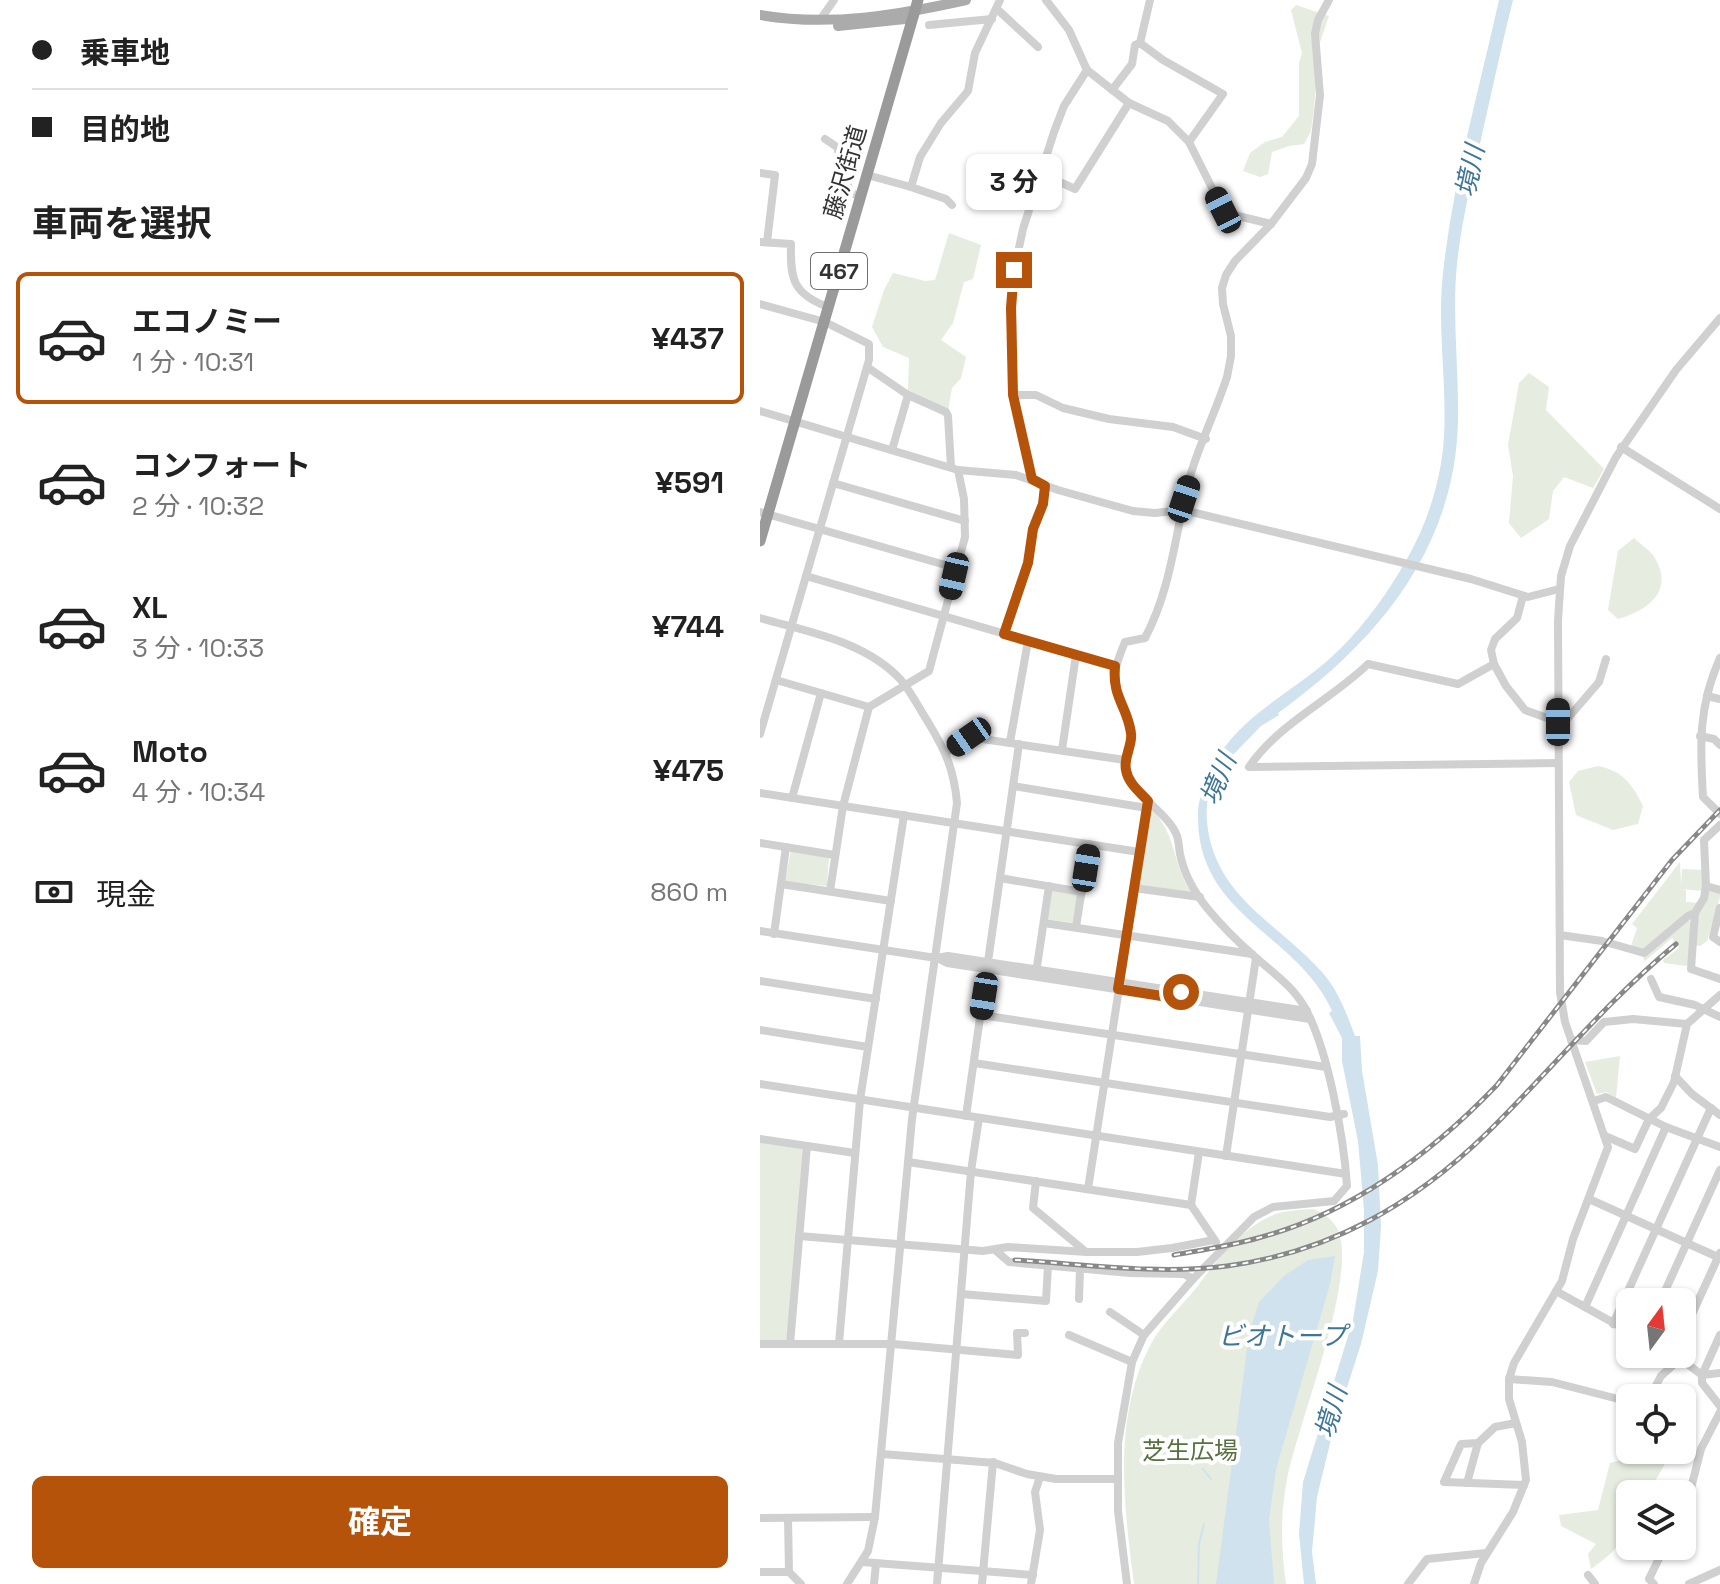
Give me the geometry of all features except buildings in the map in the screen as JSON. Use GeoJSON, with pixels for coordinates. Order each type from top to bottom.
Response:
{"type":"FeatureCollection","features":[{"type":"Feature","properties":{"kind":"highway","name":"藤沢街道"},"geometry":{"type":"LineString","coordinates":[[760,541],[764,514],[825,322],[915,9]]}},
{"type":"Feature","properties":{"kind":"main road"},"geometry":{"type":"LineString","coordinates":[[760,18],[820,20],[929,9],[966,0]]}},
{"type":"Feature","properties":{"kind":"main road"},"geometry":{"type":"LineString","coordinates":[[760,18],[826,26],[858,25],[915,9]]}},
{"type":"Feature","properties":{"kind":"street"},"geometry":{"type":"LineString","coordinates":[[820,20],[834,0]]}},
{"type":"Feature","properties":{"kind":"street"},"geometry":{"type":"LineString","coordinates":[[1046,0],[1069,30],[1087,70],[1129,103],[1168,121],[1189,142],[1223,210],[1271,224]]}},
{"type":"Feature","properties":{"kind":"street"},"geometry":{"type":"LineString","coordinates":[[1112,90],[1132,64],[1150,0]]}},
{"type":"Feature","properties":{"kind":"street"},"geometry":{"type":"LineString","coordinates":[[1127,1584],[1118,1511],[1118,1443],[1132,1362],[1144,1335],[1254,1217],[1273,1207],[1334,1201],[1347,1186],[1340,1116],[1308,1015],[1283,980],[1254,956],[1191,884],[1181,858],[1177,834],[1147,804],[1126,772],[1125,760],[1132,736],[1115,692],[1115,666],[1125,642],[1145,638],[1153,623],[1175,555],[1184,499],[1227,377],[1231,356],[1222,288],[1226,275],[1235,261],[1271,224],[1306,178],[1312,164],[1320,95],[1315,34],[1318,20],[1329,0]]}},
{"type":"Feature","properties":{"kind":"street"},"geometry":{"type":"LineString","coordinates":[[911,187],[920,157],[941,123],[968,91],[975,53],[999,4],[1038,47]]}},
{"type":"Feature","properties":{"kind":"street"},"geometry":{"type":"LineString","coordinates":[[929,25],[992,19]]}},
{"type":"Feature","properties":{"kind":"street"},"geometry":{"type":"LineString","coordinates":[[1140,43],[1163,60],[1223,94],[1189,142]]}},
{"type":"Feature","properties":{"kind":"street"},"geometry":{"type":"LineString","coordinates":[[1032,479],[1013,395],[1012,281],[1023,229],[1040,173],[1064,106],[1087,70]]}},
{"type":"Feature","properties":{"kind":"street"},"geometry":{"type":"LineString","coordinates":[[1040,173],[1075,189],[1129,103]]}},
{"type":"Feature","properties":{"kind":"street"},"geometry":{"type":"LineString","coordinates":[[825,139],[837,147],[850,192],[860,197]]}},
{"type":"Feature","properties":{"kind":"street"},"geometry":{"type":"LineString","coordinates":[[760,173],[775,175],[764,242],[791,244],[790,265],[795,285],[828,307]]}},
{"type":"Feature","properties":{"kind":"street"},"geometry":{"type":"LineString","coordinates":[[867,175],[946,199],[952,205]]}},
{"type":"Feature","properties":{"kind":"street"},"geometry":{"type":"LineString","coordinates":[[760,304],[825,322],[869,344],[869,360],[760,734]]}},
{"type":"Feature","properties":{"kind":"street"},"geometry":{"type":"LineString","coordinates":[[1474,1584],[1486,1553],[1513,1512],[1524,1485],[1525,1459],[1509,1399],[1509,1379],[1514,1363],[1562,1281],[1573,1239],[1608,1147],[1571,1040],[1560,992],[1559,589],[1570,546],[1621,447],[1676,370],[1720,318]]}},
{"type":"Feature","properties":{"kind":"street"},"geometry":{"type":"LineString","coordinates":[[830,891],[843,806],[869,707],[929,671],[965,537],[948,416],[908,395],[867,367]]}},
{"type":"Feature","properties":{"kind":"street"},"geometry":{"type":"LineString","coordinates":[[892,450],[908,395]]}},
{"type":"Feature","properties":{"kind":"street"},"geometry":{"type":"LineString","coordinates":[[1013,395],[1036,395],[1063,408],[1109,419],[1173,427],[1206,439]]}},
{"type":"Feature","properties":{"kind":"street"},"geometry":{"type":"LineString","coordinates":[[760,411],[955,468],[1032,479],[1045,486],[1133,511],[1155,513],[1183,510],[1507,589],[1528,597],[1559,589]]}},
{"type":"Feature","properties":{"kind":"street"},"geometry":{"type":"LineString","coordinates":[[1621,447],[1719,506]]}},
{"type":"Feature","properties":{"kind":"street"},"geometry":{"type":"LineString","coordinates":[[833,483],[965,521]]}},
{"type":"Feature","properties":{"kind":"street"},"geometry":{"type":"LineString","coordinates":[[1004,634],[1028,563],[1033,529],[1043,504],[1045,486]]}},
{"type":"Feature","properties":{"kind":"street"},"geometry":{"type":"LineString","coordinates":[[764,514],[956,568]]}},
{"type":"Feature","properties":{"kind":"street"},"geometry":{"type":"LineString","coordinates":[[806,576],[1115,666]]}},
{"type":"Feature","properties":{"kind":"street"},"geometry":{"type":"LineString","coordinates":[[1523,596],[1517,618],[1492,645],[1494,664],[1525,710],[1558,722],[1568,718],[1599,682],[1606,659]]}},
{"type":"Feature","properties":{"kind":"street"},"geometry":{"type":"LineString","coordinates":[[760,618],[855,647],[885,665],[904,684],[947,752],[955,784],[956,823],[913,1108],[872,1540],[847,1584]]}},
{"type":"Feature","properties":{"kind":"street"},"geometry":{"type":"LineString","coordinates":[[966,1116],[1013,786],[1015,743],[1028,641]]}},
{"type":"Feature","properties":{"kind":"street"},"geometry":{"type":"LineString","coordinates":[[1062,750],[1076,655]]}},
{"type":"Feature","properties":{"kind":"street"},"geometry":{"type":"LineString","coordinates":[[1720,658],[1707,696],[1700,736],[1703,797],[1716,804],[1720,814]]}},
{"type":"Feature","properties":{"kind":"street"},"geometry":{"type":"LineString","coordinates":[[1494,664],[1458,684],[1368,664],[1263,748],[1249,767],[1558,763]]}},
{"type":"Feature","properties":{"kind":"street"},"geometry":{"type":"LineString","coordinates":[[776,680],[869,707]]}},
{"type":"Feature","properties":{"kind":"street"},"geometry":{"type":"LineString","coordinates":[[792,798],[821,693]]}},
{"type":"Feature","properties":{"kind":"street"},"geometry":{"type":"LineString","coordinates":[[1707,696],[1720,699]]}},
{"type":"Feature","properties":{"kind":"street"},"geometry":{"type":"LineString","coordinates":[[1700,736],[1714,739],[1720,745]]}},
{"type":"Feature","properties":{"kind":"street"},"geometry":{"type":"LineString","coordinates":[[947,752],[969,737],[1125,760]]}},
{"type":"Feature","properties":{"kind":"street"},"geometry":{"type":"LineString","coordinates":[[1013,786],[1147,804]]}},
{"type":"Feature","properties":{"kind":"street"},"geometry":{"type":"LineString","coordinates":[[760,793],[1139,852]]}},
{"type":"Feature","properties":{"kind":"street"},"geometry":{"type":"LineString","coordinates":[[1088,1189],[1147,804]]}},
{"type":"Feature","properties":{"kind":"street"},"geometry":{"type":"LineString","coordinates":[[839,1343],[860,1100],[904,815]]}},
{"type":"Feature","properties":{"kind":"street"},"geometry":{"type":"LineString","coordinates":[[1560,935],[1602,941],[1644,953],[1695,913],[1704,898],[1704,840],[1720,825]]}},
{"type":"Feature","properties":{"kind":"street"},"geometry":{"type":"LineString","coordinates":[[760,843],[835,855]]}},
{"type":"Feature","properties":{"kind":"street"},"geometry":{"type":"LineString","coordinates":[[1076,927],[1089,844]]}},
{"type":"Feature","properties":{"kind":"street"},"geometry":{"type":"LineString","coordinates":[[774,934],[786,847]]}},
{"type":"Feature","properties":{"kind":"street"},"geometry":{"type":"LineString","coordinates":[[1000,878],[1082,892]]}},
{"type":"Feature","properties":{"kind":"street"},"geometry":{"type":"LineString","coordinates":[[781,884],[891,901]]}},
{"type":"Feature","properties":{"kind":"street"},"geometry":{"type":"LineString","coordinates":[[1036,973],[1049,886]]}},
{"type":"Feature","properties":{"kind":"street"},"geometry":{"type":"LineString","coordinates":[[1706,886],[1720,890]]}},
{"type":"Feature","properties":{"kind":"street"},"geometry":{"type":"LineString","coordinates":[[1134,888],[1200,897]]}},
{"type":"Feature","properties":{"kind":"street"},"geometry":{"type":"LineString","coordinates":[[1720,908],[1713,937],[1720,942]]}},
{"type":"Feature","properties":{"kind":"street"},"geometry":{"type":"LineString","coordinates":[[1695,913],[1691,969],[1720,979]]}},
{"type":"Feature","properties":{"kind":"street"},"geometry":{"type":"LineString","coordinates":[[1044,923],[1254,956]]}},
{"type":"Feature","properties":{"kind":"street"},"geometry":{"type":"LineString","coordinates":[[760,931],[936,958],[948,956],[988,966],[1308,1015]]}},
{"type":"Feature","properties":{"kind":"street"},"geometry":{"type":"LineString","coordinates":[[1226,1156],[1254,956]]}},
{"type":"Feature","properties":{"kind":"street"},"geometry":{"type":"LineString","coordinates":[[1651,979],[1659,997],[1720,1017]]}},
{"type":"Feature","properties":{"kind":"street"},"geometry":{"type":"LineString","coordinates":[[760,981],[876,999]]}},
{"type":"Feature","properties":{"kind":"street"},"geometry":{"type":"LineString","coordinates":[[1605,1136],[1635,1149],[1649,1119],[1661,1108],[1675,1076],[1687,1024],[1720,995]]}},
{"type":"Feature","properties":{"kind":"street"},"geometry":{"type":"LineString","coordinates":[[981,1015],[1326,1067]]}},
{"type":"Feature","properties":{"kind":"street"},"geometry":{"type":"LineString","coordinates":[[1571,1040],[1586,1041],[1604,1022],[1621,1019],[1687,1024]]}},
{"type":"Feature","properties":{"kind":"street"},"geometry":{"type":"LineString","coordinates":[[760,1030],[868,1047]]}},
{"type":"Feature","properties":{"kind":"street"},"geometry":{"type":"LineString","coordinates":[[974,1063],[1340,1116]]}},
{"type":"Feature","properties":{"kind":"street"},"geometry":{"type":"LineString","coordinates":[[1675,1076],[1692,1094],[1720,1115]]}},
{"type":"Feature","properties":{"kind":"street"},"geometry":{"type":"LineString","coordinates":[[760,1084],[1346,1174]]}},
{"type":"Feature","properties":{"kind":"street"},"geometry":{"type":"LineString","coordinates":[[1594,1101],[1606,1097],[1697,1141],[1720,1147]]}},
{"type":"Feature","properties":{"kind":"street"},"geometry":{"type":"LineString","coordinates":[[1613,1324],[1711,1108]]}},
{"type":"Feature","properties":{"kind":"street"},"geometry":{"type":"LineString","coordinates":[[937,1584],[971,1171],[979,1118]]}},
{"type":"Feature","properties":{"kind":"street"},"geometry":{"type":"LineString","coordinates":[[1585,1307],[1666,1127]]}},
{"type":"Feature","properties":{"kind":"street"},"geometry":{"type":"LineString","coordinates":[[760,1139],[855,1153]]}},
{"type":"Feature","properties":{"kind":"street"},"geometry":{"type":"LineString","coordinates":[[790,1344],[807,1146]]}},
{"type":"Feature","properties":{"kind":"street"},"geometry":{"type":"LineString","coordinates":[[1199,1152],[1191,1205],[1222,1248]]}},
{"type":"Feature","properties":{"kind":"street"},"geometry":{"type":"LineString","coordinates":[[908,1162],[1191,1205]]}},
{"type":"Feature","properties":{"kind":"street"},"geometry":{"type":"LineString","coordinates":[[1666,1288],[1720,1170]]}},
{"type":"Feature","properties":{"kind":"street"},"geometry":{"type":"LineString","coordinates":[[1036,1181],[1033,1208],[1087,1252]]}},
{"type":"Feature","properties":{"kind":"street"},"geometry":{"type":"LineString","coordinates":[[1589,1199],[1719,1256],[1696,1306]]}},
{"type":"Feature","properties":{"kind":"street"},"geometry":{"type":"LineString","coordinates":[[799,1236],[965,1251],[1008,1247],[1087,1252],[1149,1251],[1214,1240]]}},
{"type":"Feature","properties":{"kind":"street"},"geometry":{"type":"LineString","coordinates":[[995,1250],[1009,1262],[1184,1274],[1193,1279]]}},
{"type":"Feature","properties":{"kind":"street"},"geometry":{"type":"LineString","coordinates":[[961,1294],[1046,1301],[1048,1266]]}},
{"type":"Feature","properties":{"kind":"street"},"geometry":{"type":"LineString","coordinates":[[1079,1299],[1080,1269]]}},
{"type":"Feature","properties":{"kind":"street"},"geometry":{"type":"LineString","coordinates":[[1556,1291],[1616,1325]]}},
{"type":"Feature","properties":{"kind":"street"},"geometry":{"type":"LineString","coordinates":[[1110,1312],[1144,1335]]}},
{"type":"Feature","properties":{"kind":"street"},"geometry":{"type":"LineString","coordinates":[[760,1344],[893,1344],[1018,1355],[1017,1333],[1025,1333]]}},
{"type":"Feature","properties":{"kind":"street"},"geometry":{"type":"LineString","coordinates":[[1069,1335],[1132,1362]]}},
{"type":"Feature","properties":{"kind":"street"},"geometry":{"type":"LineString","coordinates":[[1720,1335],[1702,1375],[1702,1383],[1720,1406]]}},
{"type":"Feature","properties":{"kind":"street"},"geometry":{"type":"LineString","coordinates":[[1693,1368],[1702,1375],[1720,1373]]}},
{"type":"Feature","properties":{"kind":"street"},"geometry":{"type":"LineString","coordinates":[[1509,1379],[1552,1382],[1616,1398]]}},
{"type":"Feature","properties":{"kind":"street"},"geometry":{"type":"LineString","coordinates":[[1693,1480],[1701,1449],[1720,1412]]}},
{"type":"Feature","properties":{"kind":"street"},"geometry":{"type":"LineString","coordinates":[[1467,1483],[1478,1443],[1495,1427],[1516,1423]]}},
{"type":"Feature","properties":{"kind":"street"},"geometry":{"type":"LineString","coordinates":[[1478,1443],[1461,1444],[1444,1482],[1524,1485]]}},
{"type":"Feature","properties":{"kind":"street"},"geometry":{"type":"LineString","coordinates":[[882,1454],[993,1462],[1040,1477],[1117,1479]]}},
{"type":"Feature","properties":{"kind":"street"},"geometry":{"type":"LineString","coordinates":[[982,1584],[993,1462]]}},
{"type":"Feature","properties":{"kind":"street"},"geometry":{"type":"LineString","coordinates":[[862,1562],[983,1571],[1032,1580],[1040,1530],[1035,1492],[1040,1477]]}},
{"type":"Feature","properties":{"kind":"street"},"geometry":{"type":"LineString","coordinates":[[760,1518],[875,1517]]}},
{"type":"Feature","properties":{"kind":"street"},"geometry":{"type":"LineString","coordinates":[[788,1518],[789,1572],[801,1584]]}},
{"type":"Feature","properties":{"kind":"street"},"geometry":{"type":"LineString","coordinates":[[1408,1584],[1427,1559],[1486,1553]]}},
{"type":"Feature","properties":{"kind":"street"},"geometry":{"type":"LineString","coordinates":[[1654,1584],[1649,1579],[1658,1560]]}},
{"type":"Feature","properties":{"kind":"street"},"geometry":{"type":"LineString","coordinates":[[874,1584],[876,1563]]}},
{"type":"Feature","properties":{"kind":"street"},"geometry":{"type":"LineString","coordinates":[[1689,1584],[1720,1570]]}},
{"type":"Feature","properties":{"kind":"street"},"geometry":{"type":"LineString","coordinates":[[760,1572],[789,1572]]}},
{"type":"Feature","properties":{"kind":"street"},"geometry":{"type":"LineString","coordinates":[[1588,1575],[1595,1584]]}},
{"type":"Feature","properties":{"kind":"green space"},"geometry":{"type":"Polygon","coordinates":[[[1296,5],[1329,16],[1319,45],[1311,131],[1304,144],[1272,152],[1268,174],[1260,177],[1243,171],[1250,153],[1265,142],[1282,137],[1299,116],[1299,63],[1302,53],[1291,10],[1296,5]]]}},
{"type":"Feature","properties":{"kind":"green space"},"geometry":{"type":"Polygon","coordinates":[[[949,233],[981,245],[973,279],[964,282],[953,323],[941,340],[966,357],[961,378],[952,388],[948,411],[908,391],[909,358],[883,347],[872,327],[893,273],[925,281],[935,280],[949,233]]]}},
{"type":"Feature","properties":{"kind":"green space"},"geometry":{"type":"Polygon","coordinates":[[[1529,373],[1549,387],[1546,410],[1604,469],[1593,488],[1564,477],[1553,491],[1549,519],[1521,538],[1509,523],[1513,476],[1508,445],[1519,383],[1529,373]]]}},
{"type":"Feature","properties":{"kind":"green space"},"geometry":{"type":"Polygon","coordinates":[[[1634,538],[1653,555],[1662,578],[1656,597],[1649,604],[1618,619],[1608,610],[1618,551],[1634,538]]]}},
{"type":"Feature","properties":{"kind":"green space"},"geometry":{"type":"Polygon","coordinates":[[[1598,766],[1620,775],[1635,791],[1643,806],[1638,824],[1613,830],[1576,815],[1569,782],[1578,771],[1598,766]]]}},
{"type":"Feature","properties":{"kind":"green space"},"geometry":{"type":"Polygon","coordinates":[[[1151,809],[1166,829],[1180,871],[1191,892],[1139,885],[1151,809]]]}},
{"type":"Feature","properties":{"kind":"green space"},"geometry":{"type":"Polygon","coordinates":[[[791,851],[829,857],[827,886],[787,882],[791,851]]]}},
{"type":"Feature","properties":{"kind":"green space"},"geometry":{"type":"Polygon","coordinates":[[[1680,862],[1681,885],[1682,869],[1704,870],[1703,891],[1680,889],[1686,890],[1686,902],[1699,903],[1643,950],[1631,946],[1637,928],[1632,924],[1680,862]]]}},
{"type":"Feature","properties":{"kind":"green space"},"geometry":{"type":"Polygon","coordinates":[[[1049,890],[1078,895],[1073,923],[1045,919],[1049,890]]]}},
{"type":"Feature","properties":{"kind":"green space"},"geometry":{"type":"Polygon","coordinates":[[[1707,890],[1720,892],[1720,897],[1707,941],[1700,946],[1694,945],[1699,911],[1707,890]]]}},
{"type":"Feature","properties":{"kind":"green space"},"geometry":{"type":"Polygon","coordinates":[[[1687,920],[1692,921],[1690,963],[1686,966],[1664,963],[1663,960],[1679,948],[1672,938],[1645,961],[1643,958],[1687,920]]]}},
{"type":"Feature","properties":{"kind":"green space"},"geometry":{"type":"Polygon","coordinates":[[[1620,1056],[1616,1098],[1607,1092],[1597,1094],[1585,1062],[1620,1056]]]}},
{"type":"Feature","properties":{"kind":"green space"},"geometry":{"type":"Polygon","coordinates":[[[760,1143],[802,1149],[804,1152],[788,1340],[760,1340],[760,1143]]]}},
{"type":"Feature","properties":{"kind":"green space","name":"芝生広場"},"geometry":{"type":"Polygon","coordinates":[[[1313,1209],[1326,1216],[1337,1228],[1342,1250],[1340,1279],[1334,1313],[1287,1480],[1282,1532],[1286,1584],[1134,1584],[1125,1493],[1126,1431],[1130,1401],[1151,1344],[1239,1237],[1276,1214],[1313,1209]]]}},
{"type":"Feature","properties":{"kind":"green space"},"geometry":{"type":"Polygon","coordinates":[[[1610,1463],[1665,1464],[1656,1480],[1616,1480],[1616,1547],[1591,1569],[1588,1554],[1596,1544],[1561,1526],[1559,1515],[1598,1510],[1610,1463]]]}},
{"type":"Feature","properties":{"kind":"water","name":"境川"},"geometry":{"type":"Polygon","coordinates":[[[1499,0],[1513,0],[1460,239],[1455,296],[1458,419],[1454,466],[1443,509],[1427,550],[1405,587],[1378,622],[1348,655],[1279,715],[1261,726],[1231,757],[1223,760],[1211,785],[1207,803],[1208,830],[1224,875],[1253,909],[1305,954],[1327,978],[1355,1036],[1360,1036],[1362,1071],[1378,1165],[1381,1227],[1378,1271],[1361,1344],[1333,1431],[1317,1497],[1312,1552],[1316,1584],[1304,1584],[1299,1534],[1303,1482],[1353,1320],[1364,1252],[1358,1141],[1342,1061],[1342,1038],[1329,1013],[1332,1011],[1317,985],[1297,962],[1232,903],[1215,880],[1203,852],[1198,808],[1207,778],[1232,738],[1266,707],[1322,665],[1359,628],[1401,569],[1428,514],[1437,483],[1444,436],[1441,314],[1447,239],[1499,0]]]}},
{"type":"Feature","properties":{"kind":"water","name":"ビオトープ"},"geometry":{"type":"Polygon","coordinates":[[[1335,1256],[1330,1284],[1276,1469],[1269,1520],[1274,1584],[1216,1584],[1249,1334],[1259,1302],[1284,1276],[1308,1260],[1335,1256]]]}},
{"type":"Feature","properties":{"kind":"waterway"},"geometry":{"type":"LineString","coordinates":[[1203,1469],[1211,1479]]}},
{"type":"Feature","properties":{"kind":"waterway"},"geometry":{"type":"LineString","coordinates":[[1198,1584],[1199,1544],[1204,1524]]}},
{"type":"Feature","properties":{"kind":"railway"},"geometry":{"type":"LineString","coordinates":[[1174,1255],[1226,1246],[1293,1227],[1358,1197],[1417,1157],[1497,1085],[1672,860],[1720,810]]}},
{"type":"Feature","properties":{"kind":"railway"},"geometry":{"type":"LineString","coordinates":[[1015,1260],[1121,1268],[1201,1268],[1265,1259],[1335,1237],[1399,1203],[1459,1159],[1626,989],[1676,944]]}},
{"type":"Feature","properties":{"kind":"route"},"geometry":{"type":"LineString","coordinates":[[1014,270],[1011,308],[1013,395],[1032,479],[1045,486],[1045,495],[1033,529],[1028,563],[1004,634],[1115,666],[1115,692],[1132,736],[1125,760],[1126,772],[1132,784],[1148,801],[1118,989],[1180,999],[1181,992]]}}]}
